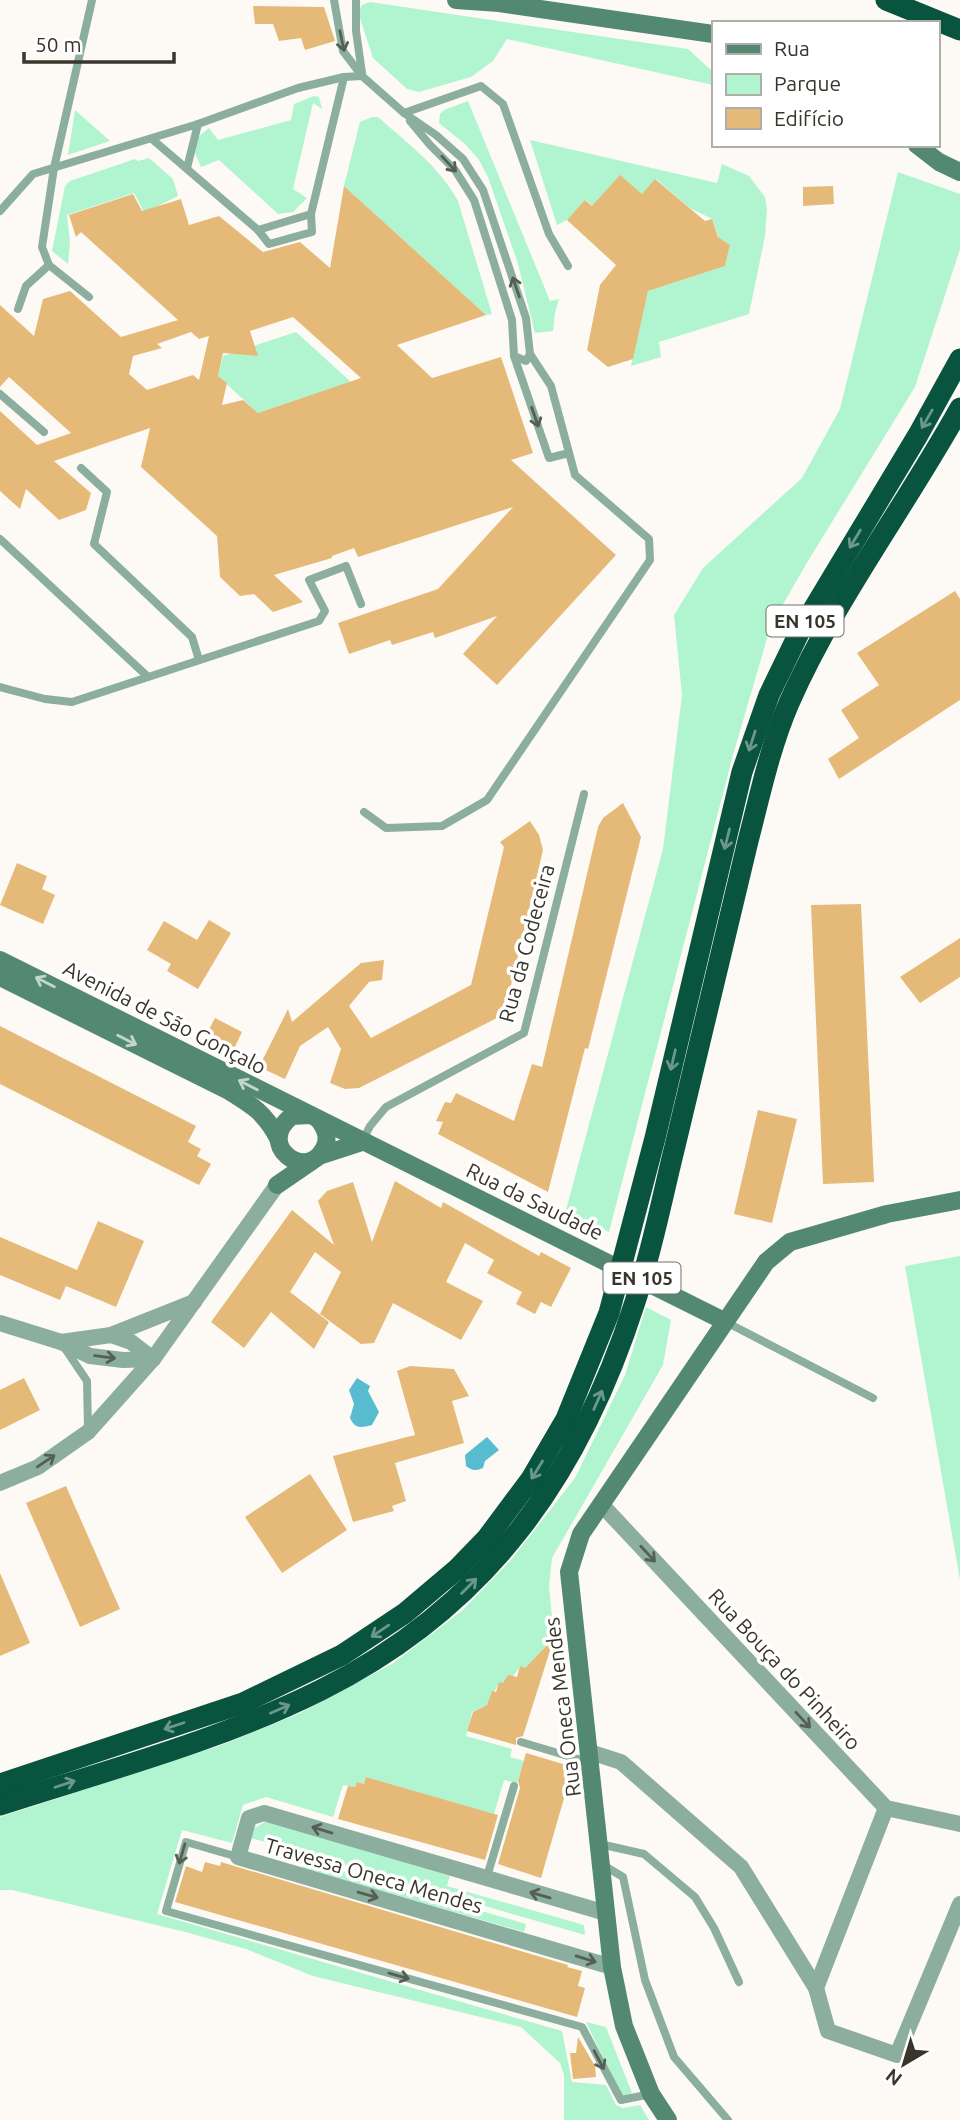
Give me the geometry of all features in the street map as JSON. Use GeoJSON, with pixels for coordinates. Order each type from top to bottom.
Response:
{"type":"FeatureCollection","features":[{"type":"Feature","properties":{"kind":"highway"},"geometry":{"type":"LineString","coordinates":[[886,0],[938,21]]}},
{"type":"Feature","properties":{"kind":"highway"},"geometry":{"type":"LineString","coordinates":[[939,21],[960,30]]}},
{"type":"Feature","properties":{"kind":"highway","name":"EN 105"},"geometry":{"type":"LineString","coordinates":[[0,1784],[243,1703],[342,1655],[405,1613],[457,1569],[487,1538],[531,1479],[566,1419],[609,1313],[655,1138],[742,772],[769,695],[799,633],[911,447],[960,359]]}},
{"type":"Feature","properties":{"kind":"highway","name":"EN 105"},"geometry":{"type":"LineString","coordinates":[[0,1805],[244,1724],[323,1689],[358,1670],[417,1631],[468,1588],[513,1539],[548,1492],[567,1462],[597,1402],[636,1298],[765,773],[787,706],[816,646],[960,408]]}},
{"type":"Feature","properties":{"kind":"street"},"geometry":{"type":"LineString","coordinates":[[456,0],[496,2],[712,34]]}},
{"type":"Feature","properties":{"kind":"street"},"geometry":{"type":"LineString","coordinates":[[920,147],[939,162],[960,172]]}},
{"type":"Feature","properties":{"kind":"street","name":"Avenida de São Gonçalo"},"geometry":{"type":"LineString","coordinates":[[0,960],[314,1117]]}},
{"type":"Feature","properties":{"kind":"street","name":"Avenida de São Gonçalo"},"geometry":{"type":"LineString","coordinates":[[0,976],[229,1091],[257,1108],[271,1124],[279,1142]]}},
{"type":"Feature","properties":{"kind":"street"},"geometry":{"type":"LineString","coordinates":[[0,1483],[38,1467],[88,1432],[153,1359],[277,1185],[315,1158],[325,1147],[327,1137],[324,1128],[314,1117],[292,1116],[280,1129],[277,1185]]}},
{"type":"Feature","properties":{"kind":"street","name":"Rua da Saudade"},"geometry":{"type":"LineString","coordinates":[[314,1117],[724,1321]]}},
{"type":"Feature","properties":{"kind":"street"},"geometry":{"type":"LineString","coordinates":[[279,1142],[285,1155],[302,1163],[362,1142]]}},
{"type":"Feature","properties":{"kind":"street","name":"Rua Oneca Mendes"},"geometry":{"type":"LineString","coordinates":[[668,2120],[651,2094],[624,2026],[612,1967],[569,1572],[581,1534],[765,1262],[790,1242],[887,1214],[960,1200]]}},
{"type":"Feature","properties":{"kind":"street"},"geometry":{"type":"LineString","coordinates":[[61,1342],[111,1335],[194,1303]]}},
{"type":"Feature","properties":{"kind":"street"},"geometry":{"type":"LineString","coordinates":[[0,1323],[61,1342],[90,1356],[122,1360],[153,1359]]}},
{"type":"Feature","properties":{"kind":"street"},"geometry":{"type":"LineString","coordinates":[[111,1335],[131,1342],[153,1359]]}},
{"type":"Feature","properties":{"kind":"street","name":"Rua Bouça do Pinheiro"},"geometry":{"type":"LineString","coordinates":[[601,1504],[886,1808]]}},
{"type":"Feature","properties":{"kind":"street"},"geometry":{"type":"LineString","coordinates":[[590,1757],[621,1762],[741,1867],[816,1988],[828,2031],[897,2054],[960,1904]]}},
{"type":"Feature","properties":{"kind":"street"},"geometry":{"type":"LineString","coordinates":[[816,1988],[886,1808],[960,1824]]}},
{"type":"Feature","properties":{"kind":"street","name":"Travessa Oneca Mendes"},"geometry":{"type":"LineString","coordinates":[[606,1913],[264,1813],[249,1818],[238,1857],[612,1967]]}},
{"type":"Feature","properties":{"kind":"lane"},"geometry":{"type":"LineString","coordinates":[[89,297],[49,265],[42,247],[54,168],[92,0]]}},
{"type":"Feature","properties":{"kind":"lane"},"geometry":{"type":"LineString","coordinates":[[334,0],[343,51],[362,76],[463,159],[483,190],[526,318],[530,354],[551,386],[575,475],[649,539],[650,560],[487,800],[442,826],[386,828],[364,812]]}},
{"type":"Feature","properties":{"kind":"lane"},"geometry":{"type":"LineString","coordinates":[[356,0],[356,31],[362,76]]}},
{"type":"Feature","properties":{"kind":"lane"},"geometry":{"type":"LineString","coordinates":[[0,211],[33,174],[152,139],[298,88],[344,77],[362,76]]}},
{"type":"Feature","properties":{"kind":"lane"},"geometry":{"type":"LineString","coordinates":[[152,139],[258,230],[269,244],[312,232],[311,214],[344,77]]}},
{"type":"Feature","properties":{"kind":"lane"},"geometry":{"type":"LineString","coordinates":[[404,113],[481,86],[503,104],[549,234],[568,266]]}},
{"type":"Feature","properties":{"kind":"lane"},"geometry":{"type":"LineString","coordinates":[[404,113],[455,170],[474,200],[512,320],[514,356],[550,458],[569,453]]}},
{"type":"Feature","properties":{"kind":"lane"},"geometry":{"type":"LineString","coordinates":[[187,168],[198,124]]}},
{"type":"Feature","properties":{"kind":"lane"},"geometry":{"type":"LineString","coordinates":[[258,230],[311,214]]}},
{"type":"Feature","properties":{"kind":"lane"},"geometry":{"type":"LineString","coordinates":[[18,309],[26,286],[49,265]]}},
{"type":"Feature","properties":{"kind":"lane"},"geometry":{"type":"LineString","coordinates":[[514,356],[526,361],[530,354]]}},
{"type":"Feature","properties":{"kind":"lane"},"geometry":{"type":"LineString","coordinates":[[0,394],[44,432]]}},
{"type":"Feature","properties":{"kind":"lane"},"geometry":{"type":"LineString","coordinates":[[81,468],[107,492],[94,544],[192,637],[198,660]]}},
{"type":"Feature","properties":{"kind":"lane"},"geometry":{"type":"LineString","coordinates":[[0,539],[147,676]]}},
{"type":"Feature","properties":{"kind":"lane"},"geometry":{"type":"LineString","coordinates":[[0,687],[44,699],[72,702],[319,621],[325,611],[309,580],[346,566],[361,604]]}},
{"type":"Feature","properties":{"kind":"lane","name":"Rua da Codeceira"},"geometry":{"type":"LineString","coordinates":[[362,1142],[370,1126],[386,1107],[524,1033],[584,794]]}},
{"type":"Feature","properties":{"kind":"lane"},"geometry":{"type":"LineString","coordinates":[[724,1321],[873,1398]]}},
{"type":"Feature","properties":{"kind":"lane"},"geometry":{"type":"LineString","coordinates":[[61,1342],[87,1381],[88,1432]]}},
{"type":"Feature","properties":{"kind":"lane"},"geometry":{"type":"LineString","coordinates":[[521,1742],[590,1757]]}},
{"type":"Feature","properties":{"kind":"lane"},"geometry":{"type":"LineString","coordinates":[[486,1880],[514,1786]]}},
{"type":"Feature","properties":{"kind":"lane"},"geometry":{"type":"LineString","coordinates":[[238,1857],[186,1842],[166,1911],[582,2027],[621,2100],[651,2094]]}},
{"type":"Feature","properties":{"kind":"lane"},"geometry":{"type":"LineString","coordinates":[[600,1843],[644,1854],[695,1897],[714,1928],[739,1982]]}},
{"type":"Feature","properties":{"kind":"lane"},"geometry":{"type":"LineString","coordinates":[[602,1865],[623,1877],[645,1980],[674,2057],[728,2120]]}},
{"type":"Feature","properties":{"kind":"green space"},"geometry":{"type":"Polygon","coordinates":[[[370,2],[688,49],[712,71],[712,85],[507,39],[493,61],[471,77],[419,92],[407,89],[373,58],[358,12],[362,5],[370,2]]]}},
{"type":"Feature","properties":{"kind":"green space"},"geometry":{"type":"Polygon","coordinates":[[[314,96],[319,97],[322,109],[313,103],[293,189],[307,198],[293,212],[278,214],[219,160],[201,167],[195,153],[198,137],[209,128],[218,140],[291,120],[294,104],[314,96]]]}},
{"type":"Feature","properties":{"kind":"green space"},"geometry":{"type":"Polygon","coordinates":[[[468,101],[550,301],[559,299],[553,331],[535,333],[518,264],[488,177],[479,160],[466,145],[439,123],[440,114],[444,110],[468,101]]]}},
{"type":"Feature","properties":{"kind":"green space"},"geometry":{"type":"Polygon","coordinates":[[[75,110],[110,141],[68,155],[75,110]]]}},
{"type":"Feature","properties":{"kind":"green space"},"geometry":{"type":"Polygon","coordinates":[[[378,117],[411,146],[451,189],[458,201],[492,314],[486,315],[344,186],[360,122],[378,117]]]}},
{"type":"Feature","properties":{"kind":"green space"},"geometry":{"type":"Polygon","coordinates":[[[530,140],[717,183],[722,164],[749,176],[765,197],[767,209],[765,236],[749,314],[659,342],[661,357],[631,366],[648,291],[725,266],[730,245],[720,241],[712,219],[690,208],[656,179],[642,194],[620,176],[630,240],[586,200],[567,220],[557,225],[530,140]]]}},
{"type":"Feature","properties":{"kind":"green space"},"geometry":{"type":"Polygon","coordinates":[[[149,158],[173,179],[178,196],[158,206],[169,236],[143,216],[143,210],[134,193],[67,215],[70,242],[68,264],[52,251],[65,186],[70,181],[135,159],[138,161],[149,158]]]}},
{"type":"Feature","properties":{"kind":"green space"},"geometry":{"type":"Polygon","coordinates":[[[898,172],[960,194],[960,249],[915,387],[771,625],[733,755],[609,1232],[566,1210],[663,849],[682,695],[674,615],[703,568],[802,478],[840,409],[898,172]]]}},
{"type":"Feature","properties":{"kind":"green space"},"geometry":{"type":"Polygon","coordinates":[[[296,332],[351,382],[258,413],[218,376],[223,356],[296,332]]]}},
{"type":"Feature","properties":{"kind":"green space"},"geometry":{"type":"Polygon","coordinates":[[[960,1256],[960,1580],[905,1266],[960,1256]]]}},
{"type":"Feature","properties":{"kind":"green space"},"geometry":{"type":"Polygon","coordinates":[[[646,1307],[671,1320],[663,1365],[552,1558],[549,1586],[554,1638],[525,1668],[520,1667],[513,1676],[508,1676],[506,1684],[499,1683],[487,1705],[472,1712],[466,1736],[512,1749],[510,1757],[524,1761],[517,1783],[504,1780],[494,1814],[366,1777],[364,1784],[357,1782],[355,1787],[343,1785],[333,1817],[266,1797],[243,1805],[232,1843],[182,1830],[157,1914],[562,2031],[572,2082],[606,2085],[616,2105],[623,2108],[640,2105],[649,2120],[564,2120],[564,2075],[560,2063],[521,2027],[313,1976],[246,1949],[189,1933],[12,1890],[0,1890],[0,1817],[219,1746],[300,1713],[392,1664],[463,1610],[511,1560],[575,1478],[625,1375],[646,1307]]]}},
{"type":"Feature","properties":{"kind":"green space"},"geometry":{"type":"Polygon","coordinates":[[[268,1820],[450,1876],[447,1886],[584,1925],[585,1935],[251,1838],[255,1828],[268,1820]]]}},
{"type":"Feature","properties":{"kind":"green space"},"geometry":{"type":"Polygon","coordinates":[[[305,1860],[526,1924],[524,1932],[303,1868],[305,1860]]]}},
{"type":"Feature","properties":{"kind":"green space"},"geometry":{"type":"Polygon","coordinates":[[[586,2022],[606,2027],[632,2093],[622,2097],[586,2022]]]}},
{"type":"Feature","properties":{"kind":"water"},"geometry":{"type":"Polygon","coordinates":[[[357,1378],[370,1386],[368,1391],[379,1412],[372,1425],[365,1427],[354,1424],[350,1418],[354,1404],[349,1390],[357,1378]]]}},
{"type":"Feature","properties":{"kind":"water"},"geometry":{"type":"Polygon","coordinates":[[[487,1437],[499,1450],[485,1461],[483,1468],[470,1469],[466,1466],[465,1455],[487,1437]]]}},
{"type":"Feature","properties":{"kind":"building"},"geometry":{"type":"Polygon","coordinates":[[[253,6],[324,7],[335,41],[305,50],[301,38],[279,41],[273,24],[255,24],[253,6]]]}},
{"type":"Feature","properties":{"kind":"building"},"geometry":{"type":"Polygon","coordinates":[[[620,175],[642,194],[655,179],[705,221],[712,219],[718,237],[730,245],[725,266],[648,291],[633,359],[608,367],[587,350],[600,285],[616,265],[567,220],[585,200],[592,206],[620,175]]]}},
{"type":"Feature","properties":{"kind":"building"},"geometry":{"type":"Polygon","coordinates":[[[344,186],[486,315],[397,345],[432,378],[501,357],[533,453],[511,460],[616,555],[497,685],[463,654],[497,616],[435,638],[433,632],[392,645],[390,640],[349,654],[338,623],[438,589],[513,507],[358,557],[354,548],[332,558],[274,575],[303,602],[273,612],[254,594],[240,596],[220,577],[217,536],[141,467],[150,428],[54,461],[91,493],[86,510],[59,520],[26,489],[20,509],[0,491],[0,411],[37,445],[71,433],[9,377],[0,387],[0,305],[34,336],[43,299],[70,291],[121,337],[178,320],[81,232],[76,237],[69,215],[133,194],[142,211],[181,199],[189,225],[219,216],[263,252],[300,242],[330,268],[344,186]],[[293,317],[250,331],[258,356],[223,353],[218,376],[227,383],[222,405],[243,400],[258,413],[361,378],[293,317]],[[191,332],[157,344],[162,348],[133,356],[129,374],[147,390],[193,375],[199,380],[209,336],[199,339],[191,332]]]}},
{"type":"Feature","properties":{"kind":"building"},"geometry":{"type":"Polygon","coordinates":[[[833,186],[834,204],[803,206],[803,187],[833,186]]]}},
{"type":"Feature","properties":{"kind":"building"},"geometry":{"type":"Polygon","coordinates":[[[955,591],[960,599],[960,700],[839,779],[828,759],[859,738],[841,710],[879,685],[857,653],[955,591]]]}},
{"type":"Feature","properties":{"kind":"building"},"geometry":{"type":"Polygon","coordinates":[[[623,803],[641,837],[588,1049],[585,1048],[548,1192],[438,1134],[443,1122],[436,1121],[445,1102],[451,1103],[456,1093],[514,1121],[532,1064],[542,1067],[598,827],[603,818],[623,803]]]}},
{"type":"Feature","properties":{"kind":"building"},"geometry":{"type":"Polygon","coordinates":[[[530,821],[539,835],[543,850],[508,998],[497,1018],[359,1088],[345,1089],[330,1083],[341,1049],[328,1027],[300,1046],[285,1079],[259,1067],[288,1009],[292,1022],[361,963],[384,960],[382,980],[369,982],[349,1006],[371,1038],[471,985],[504,847],[500,842],[530,821]]]}},
{"type":"Feature","properties":{"kind":"building"},"geometry":{"type":"Polygon","coordinates":[[[17,863],[47,876],[42,889],[55,895],[43,924],[0,905],[17,863]]]}},
{"type":"Feature","properties":{"kind":"building"},"geometry":{"type":"Polygon","coordinates":[[[861,904],[874,1182],[823,1184],[811,905],[861,904]]]}},
{"type":"Feature","properties":{"kind":"building"},"geometry":{"type":"Polygon","coordinates":[[[209,920],[231,933],[198,989],[167,971],[171,964],[147,950],[164,921],[197,940],[209,920]]]}},
{"type":"Feature","properties":{"kind":"building"},"geometry":{"type":"Polygon","coordinates":[[[960,938],[960,977],[920,1003],[900,977],[960,938]]]}},
{"type":"Feature","properties":{"kind":"building"},"geometry":{"type":"Polygon","coordinates":[[[215,1018],[242,1032],[234,1049],[206,1035],[215,1018]]]}},
{"type":"Feature","properties":{"kind":"building"},"geometry":{"type":"Polygon","coordinates":[[[0,1026],[196,1126],[188,1142],[201,1149],[197,1156],[211,1164],[199,1185],[0,1084],[0,1026]]]}},
{"type":"Feature","properties":{"kind":"building"},"geometry":{"type":"Polygon","coordinates":[[[758,1110],[797,1119],[772,1223],[734,1214],[758,1110]]]}},
{"type":"Feature","properties":{"kind":"building"},"geometry":{"type":"Polygon","coordinates":[[[395,1181],[441,1208],[443,1202],[539,1256],[541,1252],[571,1268],[551,1307],[541,1302],[535,1314],[516,1304],[522,1292],[487,1273],[494,1260],[465,1243],[446,1282],[483,1301],[461,1340],[393,1303],[374,1343],[361,1344],[320,1314],[341,1272],[315,1252],[290,1292],[329,1322],[314,1349],[271,1312],[244,1348],[211,1322],[292,1210],[334,1245],[318,1201],[327,1191],[353,1182],[372,1242],[395,1181]]]}},
{"type":"Feature","properties":{"kind":"building"},"geometry":{"type":"Polygon","coordinates":[[[98,1221],[144,1241],[116,1307],[66,1286],[60,1300],[0,1275],[0,1237],[77,1270],[98,1221]]]}},
{"type":"Feature","properties":{"kind":"building"},"geometry":{"type":"Polygon","coordinates":[[[410,1366],[454,1369],[469,1396],[452,1401],[464,1443],[395,1463],[406,1501],[392,1506],[394,1511],[353,1522],[333,1456],[415,1435],[397,1371],[410,1366]]]}},
{"type":"Feature","properties":{"kind":"building"},"geometry":{"type":"Polygon","coordinates":[[[24,1378],[40,1410],[0,1430],[0,1390],[24,1378]]]}},
{"type":"Feature","properties":{"kind":"building"},"geometry":{"type":"Polygon","coordinates":[[[310,1474],[347,1530],[282,1573],[245,1517],[310,1474]]]}},
{"type":"Feature","properties":{"kind":"building"},"geometry":{"type":"Polygon","coordinates":[[[66,1486],[120,1609],[80,1627],[26,1503],[66,1486]]]}},
{"type":"Feature","properties":{"kind":"building"},"geometry":{"type":"Polygon","coordinates":[[[0,1573],[30,1643],[0,1656],[0,1573]]]}},
{"type":"Feature","properties":{"kind":"building"},"geometry":{"type":"Polygon","coordinates":[[[554,1638],[523,1736],[516,1738],[516,1745],[467,1731],[473,1712],[487,1705],[499,1682],[503,1683],[508,1675],[517,1677],[520,1666],[525,1668],[554,1638]]]}},
{"type":"Feature","properties":{"kind":"building"},"geometry":{"type":"Polygon","coordinates":[[[526,1753],[573,1767],[541,1878],[498,1864],[520,1788],[518,1781],[526,1753]]]}},
{"type":"Feature","properties":{"kind":"building"},"geometry":{"type":"Polygon","coordinates":[[[366,1777],[498,1815],[485,1860],[338,1819],[348,1786],[355,1787],[357,1782],[364,1784],[366,1777]]]}},
{"type":"Feature","properties":{"kind":"building"},"geometry":{"type":"Polygon","coordinates":[[[205,1862],[220,1866],[221,1862],[568,1965],[567,1967],[582,1971],[578,1986],[585,1988],[577,2017],[175,1902],[186,1866],[202,1872],[205,1862]]]}},
{"type":"Feature","properties":{"kind":"building"},"geometry":{"type":"Polygon","coordinates":[[[578,2037],[595,2066],[596,2077],[573,2079],[570,2053],[576,2053],[578,2037]]]}}]}
